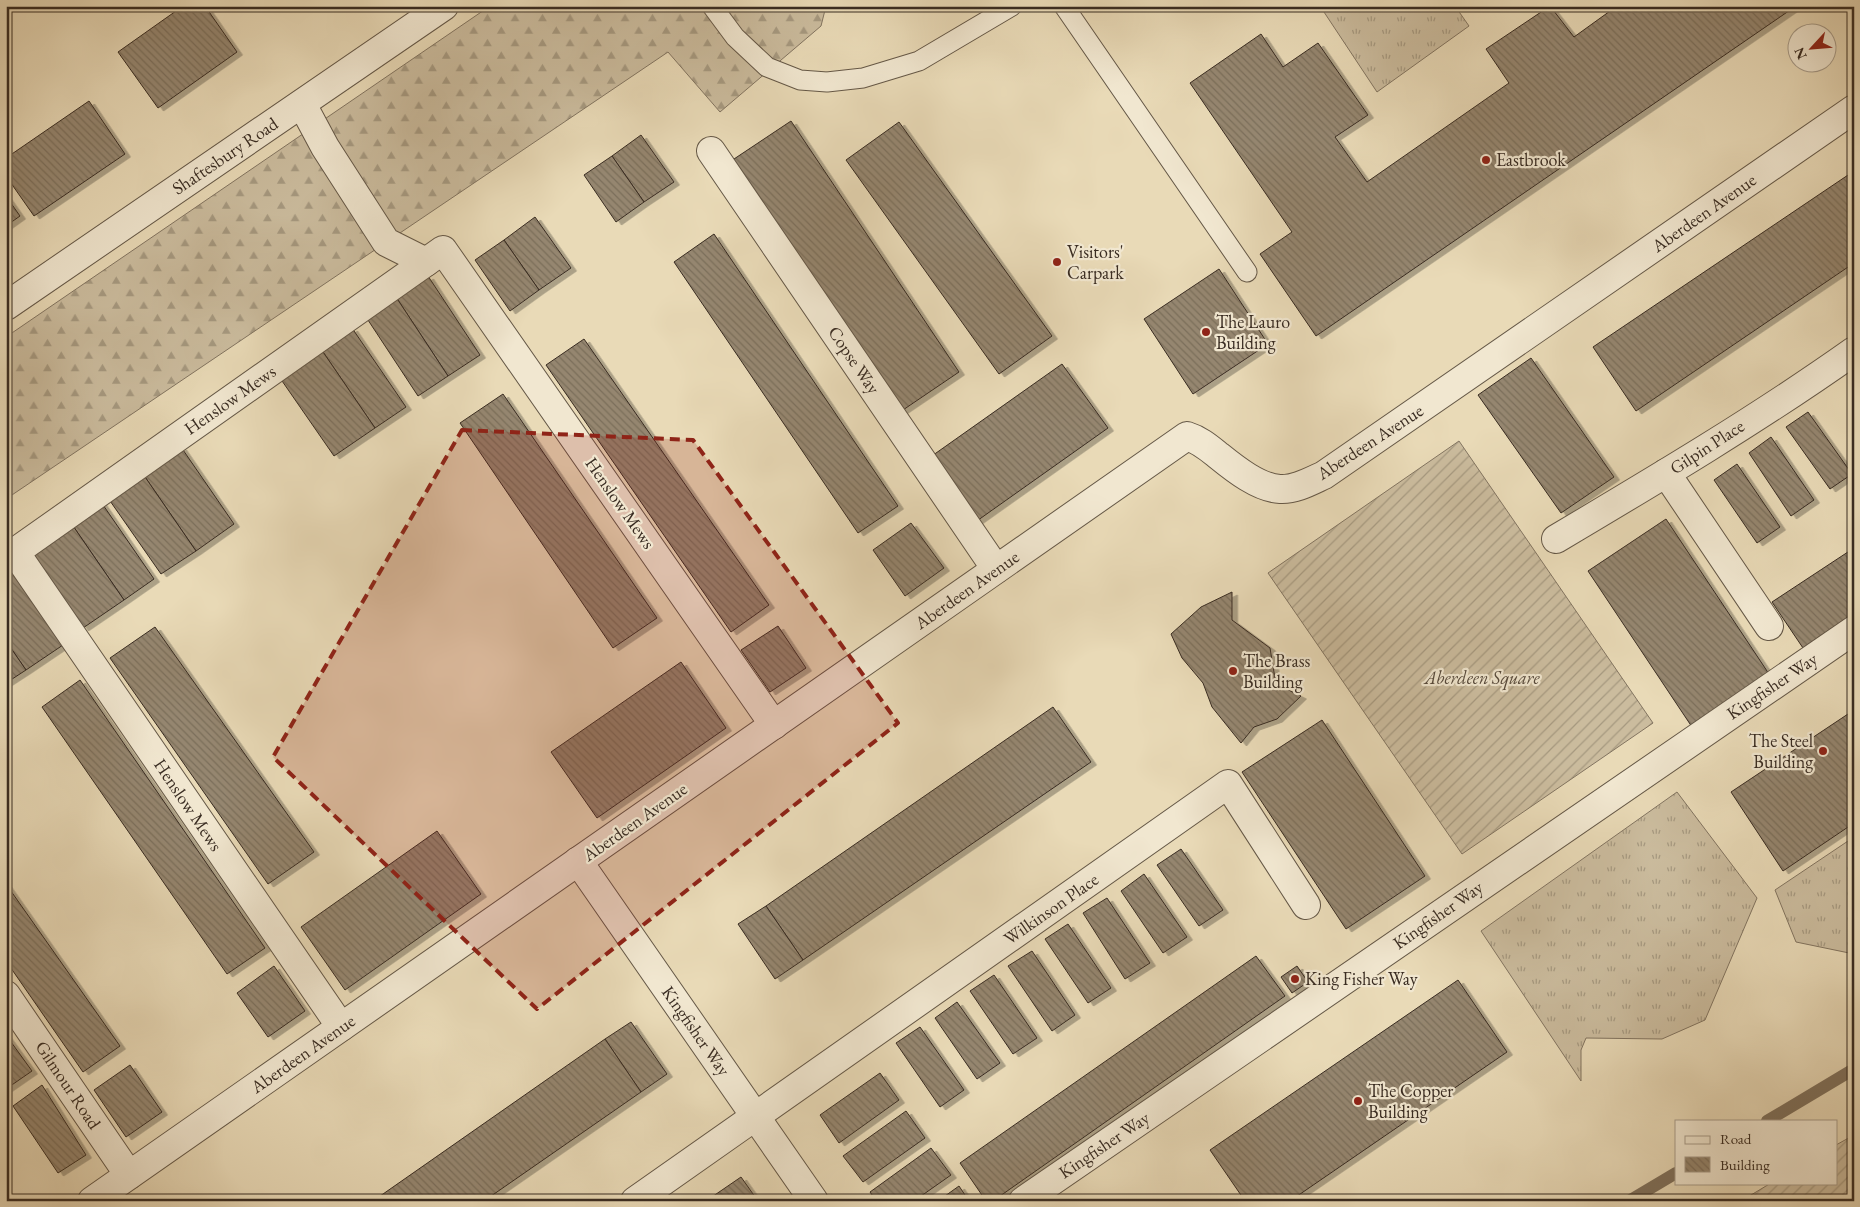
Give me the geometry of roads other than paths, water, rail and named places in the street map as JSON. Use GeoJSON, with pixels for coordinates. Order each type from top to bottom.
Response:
{"type":"FeatureCollection","features":[{"type":"Feature","properties":{"kind":"street","name":"Shaftesbury Road"},"geometry":{"type":"LineString","coordinates":[[6,306],[444,6]]}},
{"type":"Feature","properties":{"kind":"street"},"geometry":{"type":"LineString","coordinates":[[302,104],[325,147],[386,242],[426,262]]}},
{"type":"Feature","properties":{"kind":"street","name":"Aberdeen Avenue"},"geometry":{"type":"LineString","coordinates":[[92,1201],[1187,436],[1197,439],[1241,473],[1262,484],[1280,489],[1302,485],[1324,475],[1854,109]]}},
{"type":"Feature","properties":{"kind":"street","name":"Copse Way"},"geometry":{"type":"LineString","coordinates":[[711,151],[996,569]]}},
{"type":"Feature","properties":{"kind":"street","name":"Henslow Mews"},"geometry":{"type":"LineString","coordinates":[[341,1027],[15,552],[426,262],[444,250],[774,725]]}},
{"type":"Feature","properties":{"kind":"street","name":"Gilpin Place"},"geometry":{"type":"LineString","coordinates":[[1556,539],[1666,473],[1854,351]]}},
{"type":"Feature","properties":{"kind":"street"},"geometry":{"type":"LineString","coordinates":[[1666,473],[1769,626]]}},
{"type":"Feature","properties":{"kind":"street","name":"Kingfisher Way"},"geometry":{"type":"LineString","coordinates":[[1023,1201],[1854,630]]}},
{"type":"Feature","properties":{"kind":"street","name":"Wilkinson Place"},"geometry":{"type":"LineString","coordinates":[[756,1116],[1228,784],[1306,905]]}},
{"type":"Feature","properties":{"kind":"street","name":"Kingfisher Way"},"geometry":{"type":"LineString","coordinates":[[578,861],[814,1201]]}},
{"type":"Feature","properties":{"kind":"street","name":"Gilmour Road"},"geometry":{"type":"LineString","coordinates":[[6,995],[129,1175]]}},
{"type":"Feature","properties":{"kind":"street"},"geometry":{"type":"LineString","coordinates":[[635,1201],[756,1116]]}},
{"type":"Feature","properties":{"kind":"lane"},"geometry":{"type":"LineString","coordinates":[[712,6],[735,37],[767,67],[800,80],[827,82],[864,78],[919,60],[1012,6]]}},
{"type":"Feature","properties":{"kind":"lane"},"geometry":{"type":"LineString","coordinates":[[1064,6],[1247,272]]}},
{"type":"Feature","properties":{"kind":"waterway"},"geometry":{"type":"LineString","coordinates":[[1769,1120],[1854,1069]]}},
{"type":"Feature","properties":{"kind":"waterway"},"geometry":{"type":"LineString","coordinates":[[1629,1201],[1675,1174]]}},
{"type":"Feature","properties":{"kind":"place","name":"Eastbrook"},"geometry":{"type":"Point","coordinates":[1486,160]}},
{"type":"Feature","properties":{"kind":"place","name":"Visitors' Carpark"},"geometry":{"type":"Point","coordinates":[1057,262]}},
{"type":"Feature","properties":{"kind":"place","name":"The Lauro Building"},"geometry":{"type":"Point","coordinates":[1206,332]}},
{"type":"Feature","properties":{"kind":"place","name":"The Brass Building"},"geometry":{"type":"Point","coordinates":[1233,671]}},
{"type":"Feature","properties":{"kind":"place","name":"The Steel Building"},"geometry":{"type":"Point","coordinates":[1823,751]}},
{"type":"Feature","properties":{"kind":"place","name":"King Fisher Way"},"geometry":{"type":"Point","coordinates":[1295,979]}},
{"type":"Feature","properties":{"kind":"place","name":"The Copper Building"},"geometry":{"type":"Point","coordinates":[1358,1101]}},
{"type":"Feature","properties":{"kind":"park label","name":"Aberdeen Square"},"geometry":{"type":"Point","coordinates":[1482,678]}}]}
